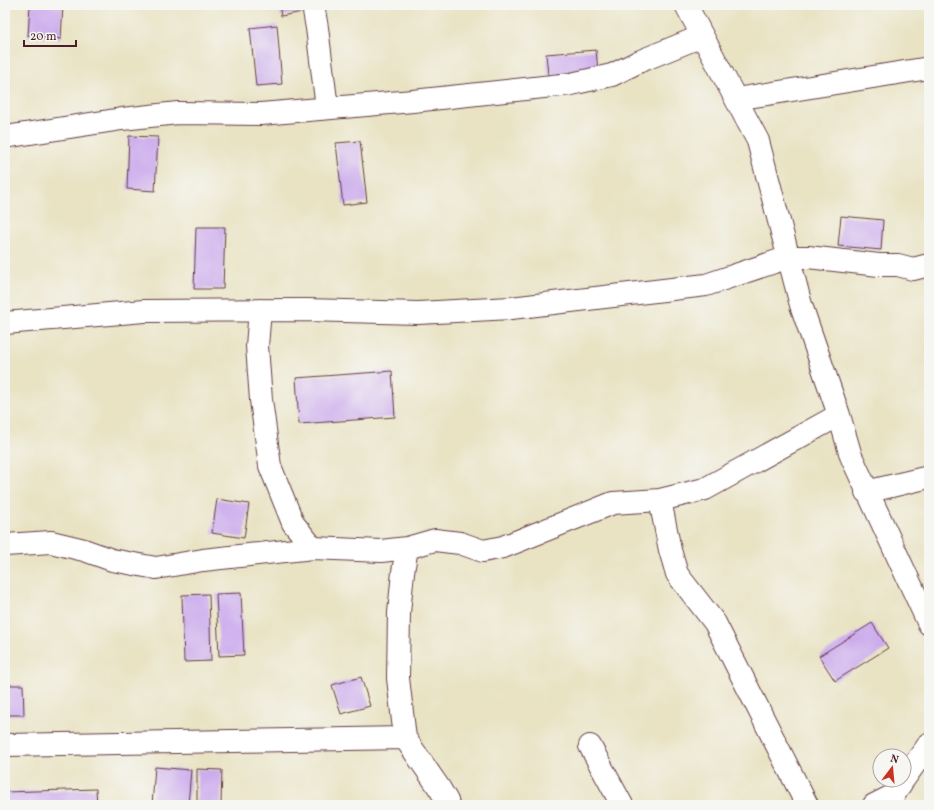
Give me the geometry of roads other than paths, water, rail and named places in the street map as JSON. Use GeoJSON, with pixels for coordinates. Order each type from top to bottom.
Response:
{"type":"FeatureCollection","features":[{"type":"Feature","properties":{"kind":"street"},"geometry":{"type":"LineString","coordinates":[[313,5],[327,108]]}},
{"type":"Feature","properties":{"kind":"street"},"geometry":{"type":"LineString","coordinates":[[686,5],[758,142],[801,305],[851,456],[866,492],[929,624]]}},
{"type":"Feature","properties":{"kind":"street"},"geometry":{"type":"LineString","coordinates":[[5,137],[122,119],[178,113],[261,114],[413,101],[571,84],[612,75],[638,62],[702,36]]}},
{"type":"Feature","properties":{"kind":"street"},"geometry":{"type":"LineString","coordinates":[[736,99],[929,68]]}},
{"type":"Feature","properties":{"kind":"street"},"geometry":{"type":"LineString","coordinates":[[5,323],[144,311],[260,310],[418,313],[511,308],[706,285],[789,257],[808,257],[879,265],[898,265],[913,269],[929,266]]}},
{"type":"Feature","properties":{"kind":"street"},"geometry":{"type":"LineString","coordinates":[[260,310],[257,346],[261,400],[270,466],[293,523],[313,548]]}},
{"type":"Feature","properties":{"kind":"street"},"geometry":{"type":"LineString","coordinates":[[5,545],[51,542],[84,550],[112,560],[156,568],[203,560],[313,548],[381,551],[407,548],[435,540],[460,543],[483,551],[503,547],[613,503],[660,500],[705,489],[839,416]]}},
{"type":"Feature","properties":{"kind":"street"},"geometry":{"type":"LineString","coordinates":[[866,492],[929,477]]}},
{"type":"Feature","properties":{"kind":"street"},"geometry":{"type":"LineString","coordinates":[[660,500],[670,550],[677,574],[715,623],[807,805]]}},
{"type":"Feature","properties":{"kind":"street"},"geometry":{"type":"LineString","coordinates":[[407,548],[399,613],[398,678],[405,738],[440,789],[448,805]]}},
{"type":"Feature","properties":{"kind":"street"},"geometry":{"type":"LineString","coordinates":[[5,745],[405,738]]}},
{"type":"Feature","properties":{"kind":"street"},"geometry":{"type":"LineString","coordinates":[[912,768],[929,744]]}},
{"type":"Feature","properties":{"kind":"street"},"geometry":{"type":"LineString","coordinates":[[590,746],[622,805]]}},
{"type":"Feature","properties":{"kind":"street"},"geometry":{"type":"LineString","coordinates":[[874,805],[894,794],[898,788]]}}]}
